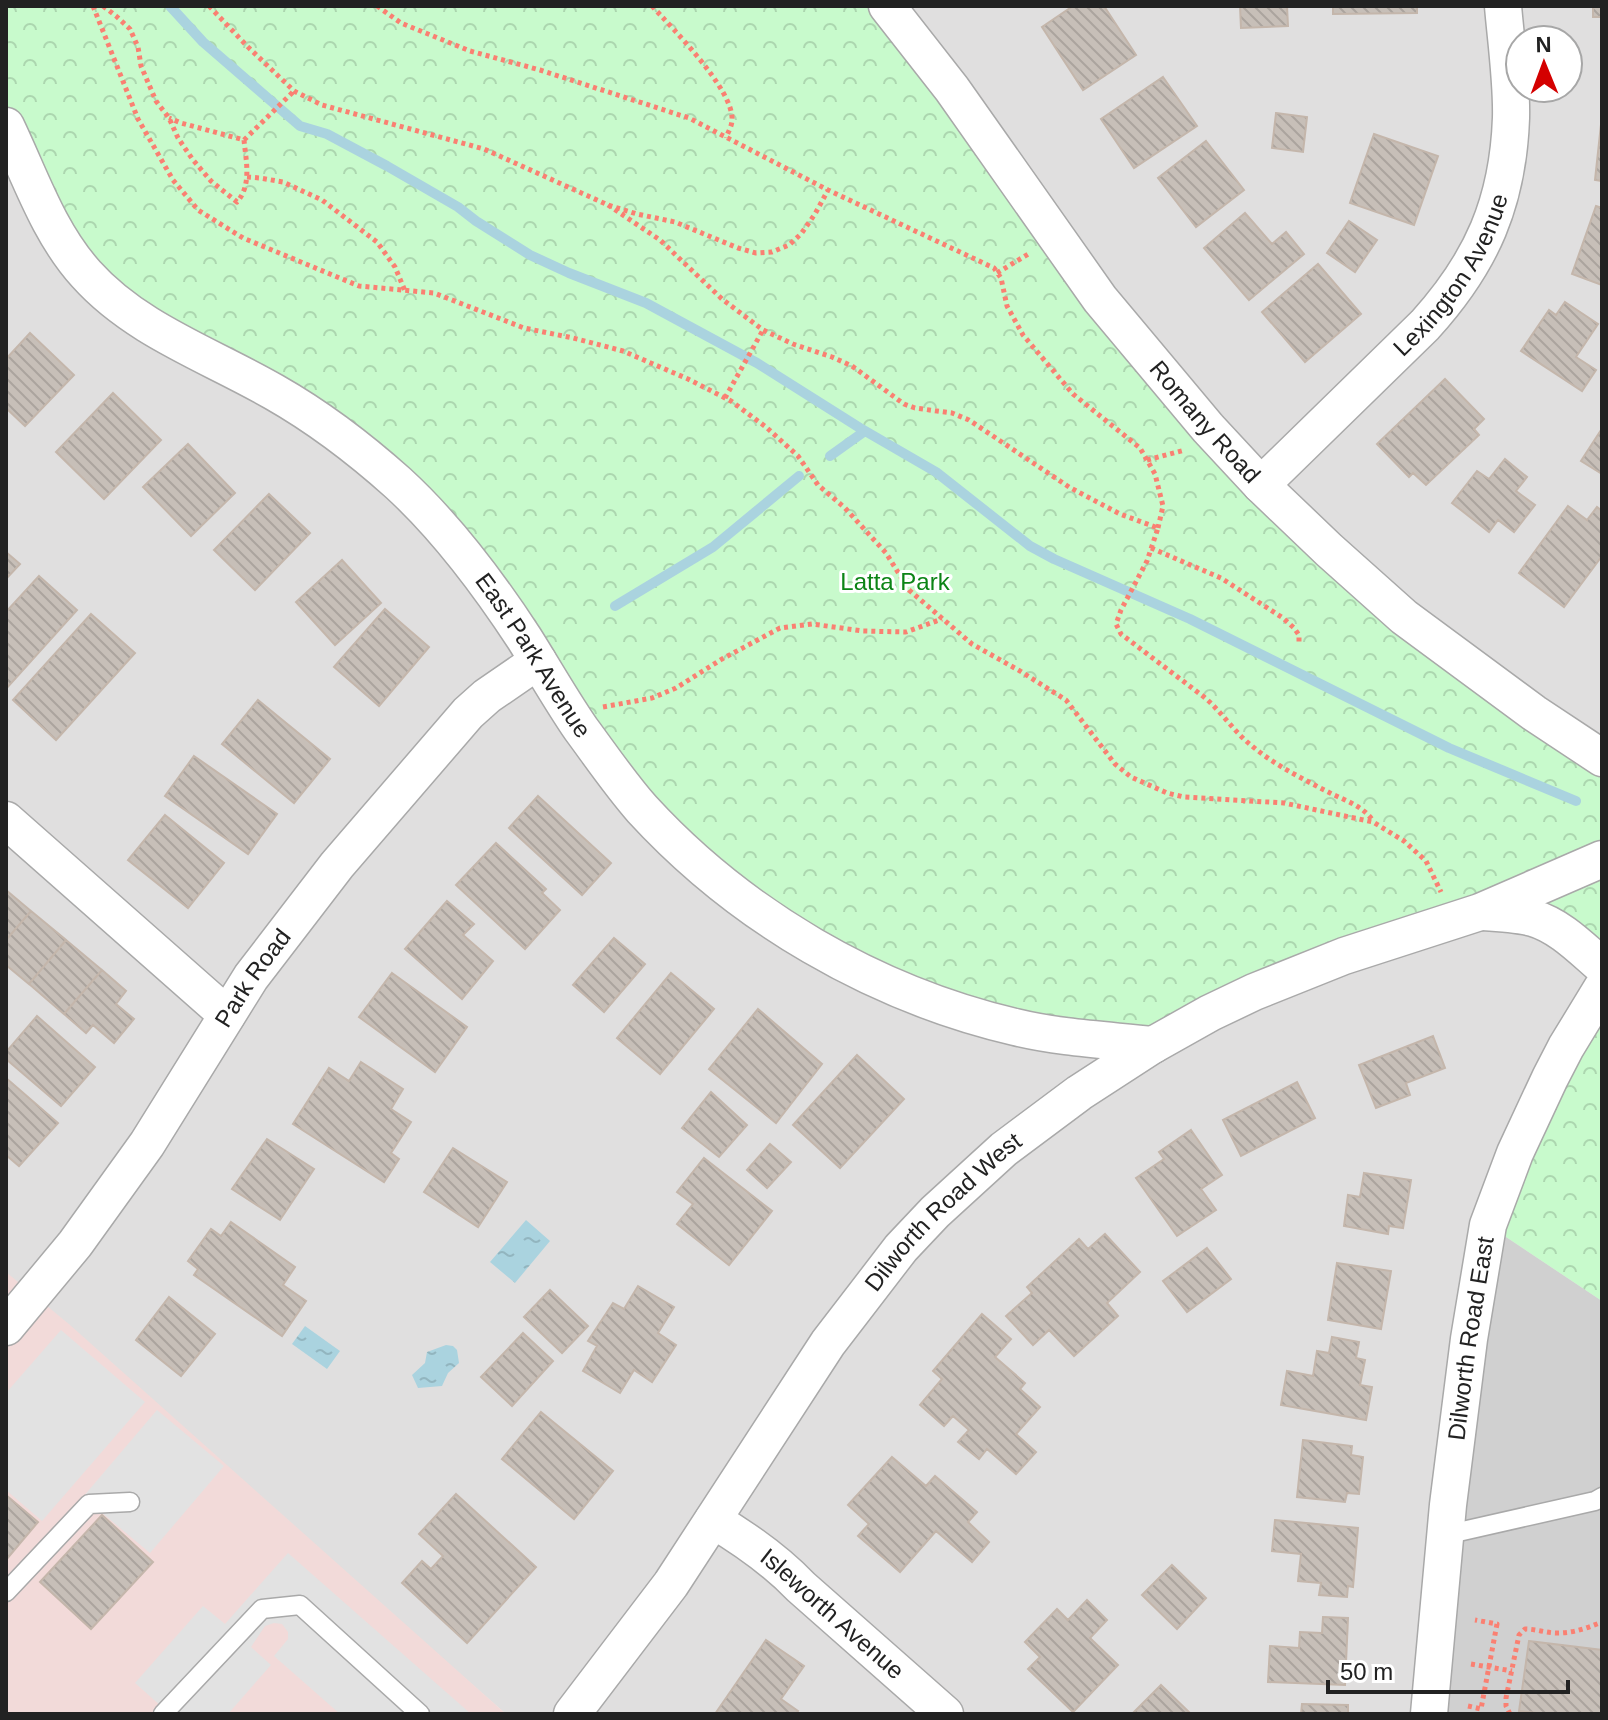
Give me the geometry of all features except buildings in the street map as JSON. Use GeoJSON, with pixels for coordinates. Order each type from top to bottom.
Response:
{"type":"FeatureCollection","features":[{"type":"Feature","properties":{"kind":"street","name":"Romany Road"},"geometry":{"type":"LineString","coordinates":[[887,6],[952,89],[1100,299],[1208,428],[1261,485],[1404,617],[1534,713],[1602,758]]}},
{"type":"Feature","properties":{"kind":"street","name":"Lexington Avenue"},"geometry":{"type":"LineString","coordinates":[[1261,485],[1422,328],[1441,308],[1473,263],[1502,192],[1507,167],[1511,116],[1503,6]]}},
{"type":"Feature","properties":{"kind":"street","name":"East Park Avenue"},"geometry":{"type":"LineString","coordinates":[[6,126],[50,223],[86,274],[130,313],[161,333],[307,412],[380,467],[400,486],[471,564],[523,637],[578,724],[642,808],[698,864],[761,913],[828,955],[900,990],[938,1005],[1014,1027],[1053,1035],[1153,1045]]}},
{"type":"Feature","properties":{"kind":"street","name":"Park Road"},"geometry":{"type":"LineString","coordinates":[[6,1327],[75,1244],[147,1144],[251,977],[337,865],[468,713],[538,661]]}},
{"type":"Feature","properties":{"kind":"street"},"geometry":{"type":"LineString","coordinates":[[6,820],[227,1015]]}},
{"type":"Feature","properties":{"kind":"street","name":"Dilworth Road West"},"geometry":{"type":"LineString","coordinates":[[572,1714],[671,1584],[819,1355],[910,1239],[1004,1149],[1079,1093],[1210,1013],[1344,956],[1480,912],[1602,859]]}},
{"type":"Feature","properties":{"kind":"street","name":"Dilworth Road West"},"geometry":{"type":"LineString","coordinates":[[1480,912],[1512,914],[1545,923],[1602,966]]}},
{"type":"Feature","properties":{"kind":"street","name":"Dilworth Road East"},"geometry":{"type":"LineString","coordinates":[[1429,1714],[1445,1535],[1469,1339],[1488,1225],[1515,1153],[1544,1089],[1602,988]]}},
{"type":"Feature","properties":{"kind":"street","name":"Isleworth Avenue"},"geometry":{"type":"LineString","coordinates":[[713,1520],[747,1541],[789,1575],[945,1714]]}},
{"type":"Feature","properties":{"kind":"lane"},"geometry":{"type":"LineString","coordinates":[[1445,1535],[1602,1497]]}},
{"type":"Feature","properties":{"kind":"lane"},"geometry":{"type":"LineString","coordinates":[[6,1592],[89,1504],[130,1502]]}},
{"type":"Feature","properties":{"kind":"lane"},"geometry":{"type":"LineString","coordinates":[[163,1714],[262,1609],[300,1605],[420,1714]]}},
{"type":"Feature","properties":{"kind":"path"},"geometry":{"type":"LineString","coordinates":[[93,6],[138,119],[173,180],[198,210],[243,238],[359,286],[434,293],[524,328],[623,351],[725,398],[766,427],[798,456],[818,485],[845,508],[886,553],[909,590],[972,644],[1066,700],[1115,764],[1131,777],[1184,797],[1284,803],[1373,822],[1404,841],[1426,861],[1444,899]]}},
{"type":"Feature","properties":{"kind":"path"},"geometry":{"type":"LineString","coordinates":[[103,6],[130,29],[156,101],[193,160],[211,181],[237,202],[243,195],[247,177],[244,140]]}},
{"type":"Feature","properties":{"kind":"path"},"geometry":{"type":"LineString","coordinates":[[209,6],[294,91],[322,105],[484,149],[608,205],[675,222],[756,253],[772,252],[789,245],[801,234],[828,190]]}},
{"type":"Feature","properties":{"kind":"path"},"geometry":{"type":"LineString","coordinates":[[377,6],[401,23],[470,51],[689,118],[828,190],[994,268],[1001,278],[1007,306],[1023,335],[1073,394],[1140,448],[1155,474],[1163,506],[1147,561],[1116,624],[1121,634],[1217,708],[1253,747],[1302,779],[1368,813],[1373,822]]}},
{"type":"Feature","properties":{"kind":"path"},"geometry":{"type":"LineString","coordinates":[[652,6],[713,76],[724,94],[732,120],[726,138]]}},
{"type":"Feature","properties":{"kind":"path"},"geometry":{"type":"LineString","coordinates":[[244,140],[294,91]]}},
{"type":"Feature","properties":{"kind":"path"},"geometry":{"type":"LineString","coordinates":[[169,118],[244,140]]}},
{"type":"Feature","properties":{"kind":"path"},"geometry":{"type":"LineString","coordinates":[[247,177],[283,182],[322,200],[377,242],[395,267],[405,291]]}},
{"type":"Feature","properties":{"kind":"path"},"geometry":{"type":"LineString","coordinates":[[608,205],[660,240],[722,299],[763,330],[852,366],[904,404],[952,413],[969,420],[1069,487],[1120,514],[1158,528]]}},
{"type":"Feature","properties":{"kind":"path"},"geometry":{"type":"LineString","coordinates":[[997,273],[1042,246]]}},
{"type":"Feature","properties":{"kind":"path"},"geometry":{"type":"LineString","coordinates":[[725,398],[763,330]]}},
{"type":"Feature","properties":{"kind":"path"},"geometry":{"type":"LineString","coordinates":[[1147,460],[1194,447]]}},
{"type":"Feature","properties":{"kind":"path"},"geometry":{"type":"LineString","coordinates":[[1151,548],[1221,578],[1246,594],[1294,628],[1299,635],[1299,644]]}},
{"type":"Feature","properties":{"kind":"path"},"geometry":{"type":"LineString","coordinates":[[595,710],[609,704],[652,698],[676,688],[780,628],[812,624],[863,631],[906,632],[942,619]]}},
{"type":"Feature","properties":{"kind":"path"},"geometry":{"type":"LineString","coordinates":[[1468,1706],[1481,1709],[1497,1624],[1475,1620]]}},
{"type":"Feature","properties":{"kind":"path"},"geometry":{"type":"LineString","coordinates":[[1510,1714],[1506,1706],[1512,1671],[1519,1635],[1525,1629],[1554,1633],[1578,1631],[1602,1622]]}},
{"type":"Feature","properties":{"kind":"path"},"geometry":{"type":"LineString","coordinates":[[1471,1664],[1512,1671]]}},
{"type":"Feature","properties":{"kind":"shaded area"},"geometry":{"type":"Polygon","coordinates":[[[6,6],[1602,6],[1602,1714],[506,1714],[6,1278],[6,6]]]}},
{"type":"Feature","properties":{"kind":"shaded area"},"geometry":{"type":"Polygon","coordinates":[[[1488,1225],[1602,1301],[1602,1714],[1429,1714],[1488,1225]]]}},
{"type":"Feature","properties":{"kind":"shaded area"},"geometry":{"type":"Polygon","coordinates":[[[6,1272],[70,1325],[506,1714],[6,1714],[6,1272]]]}},
{"type":"Feature","properties":{"kind":"shaded area"},"geometry":{"type":"Polygon","coordinates":[[[61,1330],[145,1402],[42,1521],[6,1490],[6,1393],[61,1330]]]}},
{"type":"Feature","properties":{"kind":"shaded area"},"geometry":{"type":"Polygon","coordinates":[[[157,1410],[224,1466],[150,1553],[83,1497],[157,1410]]]}},
{"type":"Feature","properties":{"kind":"shaded area"},"geometry":{"type":"Polygon","coordinates":[[[288,1553],[471,1714],[340,1714],[274,1656],[288,1639],[288,1632],[282,1624],[274,1623],[265,1626],[251,1647],[271,1665],[228,1714],[170,1714],[135,1683],[203,1606],[225,1624],[288,1553]]]}},
{"type":"Feature","properties":{"kind":"green space","name":"Latta Park"},"geometry":{"type":"Polygon","coordinates":[[[6,6],[887,6],[1261,484],[1602,758],[1602,966],[1480,912],[1153,1045],[938,1005],[698,864],[400,486],[122,308],[6,126],[6,6]]]}},
{"type":"Feature","properties":{"kind":"green space"},"geometry":{"type":"Polygon","coordinates":[[[1602,989],[1602,1301],[1488,1225],[1602,989]]]}},
{"type":"Feature","properties":{"kind":"water"},"geometry":{"type":"Polygon","coordinates":[[[526,1220],[550,1241],[515,1283],[490,1262],[526,1220]]]}},
{"type":"Feature","properties":{"kind":"water"},"geometry":{"type":"Polygon","coordinates":[[[305,1326],[340,1351],[327,1369],[292,1344],[305,1326]]]}},
{"type":"Feature","properties":{"kind":"water"},"geometry":{"type":"Polygon","coordinates":[[[446,1345],[457,1350],[459,1363],[448,1373],[442,1386],[418,1388],[412,1375],[425,1363],[427,1352],[446,1345]]]}},
{"type":"Feature","properties":{"kind":"waterway"},"geometry":{"type":"LineString","coordinates":[[170,6],[203,42],[300,126],[327,134],[387,166],[458,207],[530,255],[646,303],[757,363],[936,472],[1030,546],[1190,619],[1449,748],[1576,801]]}},
{"type":"Feature","properties":{"kind":"waterway"},"geometry":{"type":"LineString","coordinates":[[830,456],[865,431]]}},
{"type":"Feature","properties":{"kind":"waterway"},"geometry":{"type":"LineString","coordinates":[[615,606],[713,547],[799,476]]}}]}
